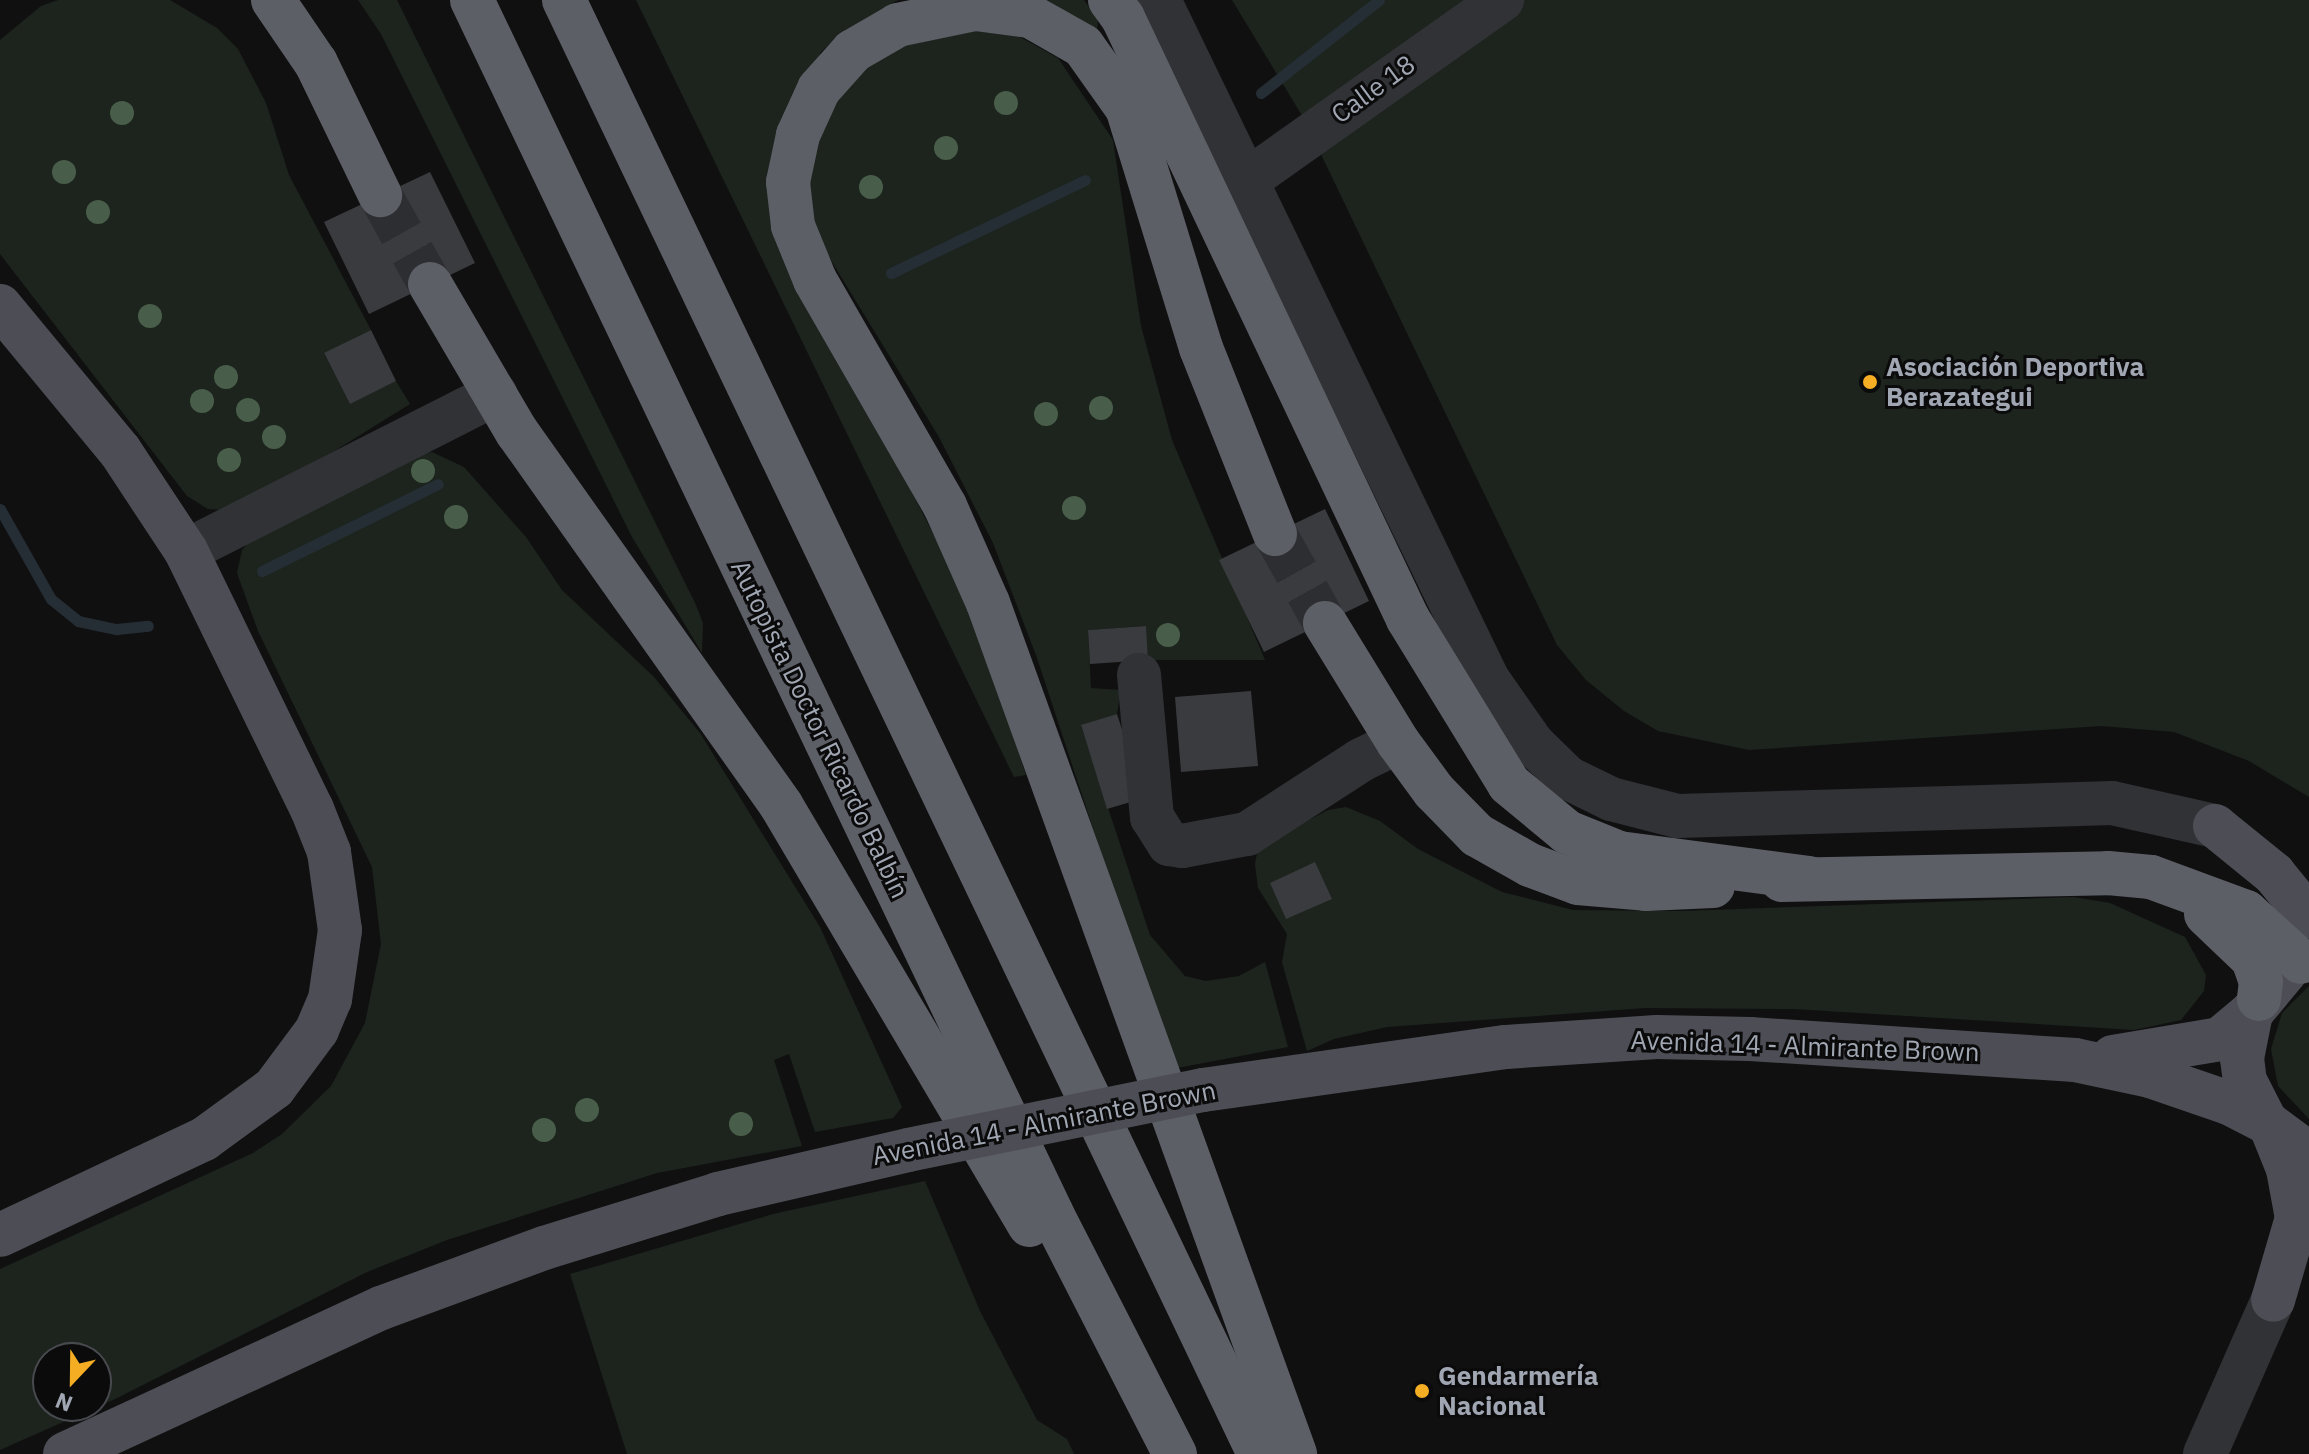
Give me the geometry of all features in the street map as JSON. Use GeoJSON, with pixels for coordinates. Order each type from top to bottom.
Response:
{"type":"FeatureCollection","features":[{"type":"Feature","properties":{"kind":"highway"},"geometry":{"type":"LineString","coordinates":[[273,0],[316,63],[380,195]]}},
{"type":"Feature","properties":{"kind":"highway","name":"Autopista Doctor Ricardo Balbín"},"geometry":{"type":"LineString","coordinates":[[472,0],[1045,1200],[1175,1454]]}},
{"type":"Feature","properties":{"kind":"highway"},"geometry":{"type":"LineString","coordinates":[[564,0],[1259,1454]]}},
{"type":"Feature","properties":{"kind":"highway"},"geometry":{"type":"LineString","coordinates":[[982,0],[1030,16],[1083,46],[1127,108],[1201,348],[1275,534]]}},
{"type":"Feature","properties":{"kind":"highway"},"geometry":{"type":"LineString","coordinates":[[1110,0],[1123,18],[1408,619],[1509,784],[1557,825],[1619,853],[1809,878]]}},
{"type":"Feature","properties":{"kind":"highway"},"geometry":{"type":"LineString","coordinates":[[1030,16],[975,9],[926,16],[898,25],[853,51],[833,70],[806,112],[792,158],[789,205],[815,280],[945,506],[988,603],[1295,1454]]}},
{"type":"Feature","properties":{"kind":"highway"},"geometry":{"type":"LineString","coordinates":[[430,284],[495,394],[781,805],[1165,1454]]}},
{"type":"Feature","properties":{"kind":"highway"},"geometry":{"type":"LineString","coordinates":[[1325,623],[1398,742],[1434,791],[1477,835],[1553,875],[1578,883],[1646,889],[1809,878],[2108,873],[2170,881],[2246,912],[2307,950]]}},
{"type":"Feature","properties":{"kind":"highway"},"geometry":{"type":"LineString","coordinates":[[2108,873],[2169,894],[2226,928],[2253,959],[2261,982],[2255,1006]]}},
{"type":"Feature","properties":{"kind":"main road"},"geometry":{"type":"LineString","coordinates":[[0,306],[120,451],[186,551],[288,756],[329,852],[340,930],[330,999],[300,1058],[242,1114],[204,1139],[0,1235]]}},
{"type":"Feature","properties":{"kind":"main road"},"geometry":{"type":"LineString","coordinates":[[2215,826],[2289,858],[2309,874]]}},
{"type":"Feature","properties":{"kind":"main road"},"geometry":{"type":"LineString","coordinates":[[2215,826],[2274,874],[2307,950]]}},
{"type":"Feature","properties":{"kind":"main road","name":"Avenida 14 - Almirante Brown"},"geometry":{"type":"LineString","coordinates":[[2075,1060],[2199,1045],[2237,1030],[2307,950]]}},
{"type":"Feature","properties":{"kind":"main road"},"geometry":{"type":"LineString","coordinates":[[2255,1006],[2244,1035],[2244,1070],[2291,1178],[2297,1218],[2273,1300]]}},
{"type":"Feature","properties":{"kind":"main road","name":"Avenida 14 - Almirante Brown"},"geometry":{"type":"LineString","coordinates":[[65,1454],[381,1308],[544,1248],[718,1194],[908,1150],[1203,1090],[1506,1047],[1657,1037],[2075,1060],[2150,1076],[2229,1103],[2309,1154]]}},
{"type":"Feature","properties":{"kind":"main road"},"geometry":{"type":"LineString","coordinates":[[2273,1300],[2309,1248]]}},
{"type":"Feature","properties":{"kind":"street"},"geometry":{"type":"LineString","coordinates":[[1159,0],[1488,680],[1533,744],[1568,778],[1611,799],[1677,816],[2112,803],[2215,826]]}},
{"type":"Feature","properties":{"kind":"street","name":"Calle 18"},"geometry":{"type":"LineString","coordinates":[[1246,181],[1502,0]]}},
{"type":"Feature","properties":{"kind":"street"},"geometry":{"type":"LineString","coordinates":[[186,551],[495,394]]}},
{"type":"Feature","properties":{"kind":"street"},"geometry":{"type":"LineString","coordinates":[[1139,675],[1152,817],[1169,844],[1182,846],[1247,834],[1361,760],[1398,742]]}},
{"type":"Feature","properties":{"kind":"street"},"geometry":{"type":"LineString","coordinates":[[2205,1454],[2273,1300]]}},
{"type":"Feature","properties":{"kind":"shaded area"},"geometry":{"type":"Polygon","coordinates":[[[58,0],[170,0],[217,28],[238,49],[266,103],[289,175],[371,330],[324,354],[350,403],[396,381],[410,404],[336,450],[223,510],[208,509],[187,496],[0,254],[0,40],[41,6],[58,0]]]}},
{"type":"Feature","properties":{"kind":"shaded area"},"geometry":{"type":"Polygon","coordinates":[[[358,0],[397,0],[696,605],[703,623],[702,653],[632,537],[381,34],[358,0]]]}},
{"type":"Feature","properties":{"kind":"shaded area"},"geometry":{"type":"Polygon","coordinates":[[[636,0],[898,0],[842,32],[821,52],[775,142],[900,469],[969,604],[1026,775],[1014,777],[636,0]]]}},
{"type":"Feature","properties":{"kind":"shaded area"},"geometry":{"type":"Polygon","coordinates":[[[1047,0],[1084,0],[1098,20],[1097,32],[1047,0]]]}},
{"type":"Feature","properties":{"kind":"shaded area","name":"Asociación Deportiva Berazategui"},"geometry":{"type":"Polygon","coordinates":[[[1232,0],[2309,0],[2309,797],[2249,761],[2174,732],[2101,726],[1749,750],[1658,731],[1624,711],[1586,680],[1557,645],[1304,119],[1232,0]]]}},
{"type":"Feature","properties":{"kind":"shaded area"},"geometry":{"type":"Polygon","coordinates":[[[976,31],[1020,37],[1058,58],[1113,140],[1141,326],[1172,440],[1265,660],[1148,660],[1145,626],[1088,630],[1091,688],[1121,690],[1117,714],[1081,726],[1150,935],[1185,976],[1206,981],[1239,976],[1265,962],[1288,1047],[1172,1069],[1037,658],[993,543],[939,437],[821,244],[810,217],[805,181],[835,92],[888,49],[976,31]]]}},
{"type":"Feature","properties":{"kind":"shaded area"},"geometry":{"type":"Polygon","coordinates":[[[432,452],[464,467],[526,537],[562,590],[654,677],[700,733],[820,927],[902,1107],[893,1118],[815,1132],[789,1054],[774,1060],[802,1146],[657,1173],[447,1240],[367,1272],[112,1400],[112,1342],[32,1342],[32,1422],[63,1422],[0,1450],[0,1269],[253,1153],[282,1134],[331,1086],[365,1023],[381,944],[372,867],[258,631],[237,573],[242,550],[250,541],[415,454],[432,452]]]}},
{"type":"Feature","properties":{"kind":"shaded area"},"geometry":{"type":"Polygon","coordinates":[[[1346,807],[1380,821],[1418,849],[1502,892],[1573,910],[1682,911],[2073,897],[2110,903],[2185,937],[2206,975],[2204,991],[2181,1020],[2134,1030],[1794,1009],[1645,1008],[1387,1027],[1334,1039],[1307,1051],[1282,962],[1287,934],[1258,888],[1255,864],[1257,853],[1283,834],[1328,810],[1346,807]]]}},
{"type":"Feature","properties":{"kind":"shaded area"},"geometry":{"type":"Polygon","coordinates":[[[2309,986],[2309,1119],[2278,1086],[2271,1049],[2282,1013],[2309,986]]]}},
{"type":"Feature","properties":{"kind":"shaded area"},"geometry":{"type":"Polygon","coordinates":[[[925,1181],[980,1311],[1037,1420],[1067,1439],[1074,1454],[627,1454],[570,1274],[773,1214],[925,1181]]]}},
{"type":"Feature","properties":{"kind":"building"},"geometry":{"type":"Polygon","coordinates":[[[430,172],[475,263],[369,314],[324,222],[430,172]]]}},
{"type":"Feature","properties":{"kind":"building"},"geometry":{"type":"Polygon","coordinates":[[[371,330],[396,381],[350,404],[324,353],[371,330]]]}},
{"type":"Feature","properties":{"kind":"building"},"geometry":{"type":"Polygon","coordinates":[[[1325,509],[1369,601],[1264,652],[1219,560],[1325,509]]]}},
{"type":"Feature","properties":{"kind":"building"},"geometry":{"type":"Polygon","coordinates":[[[1146,626],[1148,660],[1090,664],[1088,630],[1146,626]]]}},
{"type":"Feature","properties":{"kind":"building"},"geometry":{"type":"Polygon","coordinates":[[[1251,691],[1258,766],[1181,772],[1175,697],[1251,691]]]}},
{"type":"Feature","properties":{"kind":"building"},"geometry":{"type":"Polygon","coordinates":[[[1117,714],[1144,798],[1107,809],[1081,725],[1117,714]]]}},
{"type":"Feature","properties":{"kind":"building"},"geometry":{"type":"Polygon","coordinates":[[[1315,862],[1332,899],[1286,919],[1270,883],[1315,862]]]}},
{"type":"Feature","properties":{"kind":"waterway"},"geometry":{"type":"LineString","coordinates":[[1261,93],[1379,0]]}},
{"type":"Feature","properties":{"kind":"waterway"},"geometry":{"type":"LineString","coordinates":[[891,273],[1085,180]]}},
{"type":"Feature","properties":{"kind":"waterway"},"geometry":{"type":"LineString","coordinates":[[262,571],[438,484]]}},
{"type":"Feature","properties":{"kind":"waterway"},"geometry":{"type":"LineString","coordinates":[[0,509],[51,599],[78,621],[117,629],[148,626]]}},
{"type":"Feature","properties":{"kind":"tunnel"},"geometry":{"type":"LineString","coordinates":[[380,195],[430,284]]}},
{"type":"Feature","properties":{"kind":"tunnel"},"geometry":{"type":"LineString","coordinates":[[1275,534],[1325,623]]}},
{"type":"Feature","properties":{"kind":"place","name":"Asociación Deportiva Berazategui"},"geometry":{"type":"Point","coordinates":[1870,382]}},
{"type":"Feature","properties":{"kind":"place","name":"Gendarmería Nacional"},"geometry":{"type":"Point","coordinates":[1422,1391]}}]}
